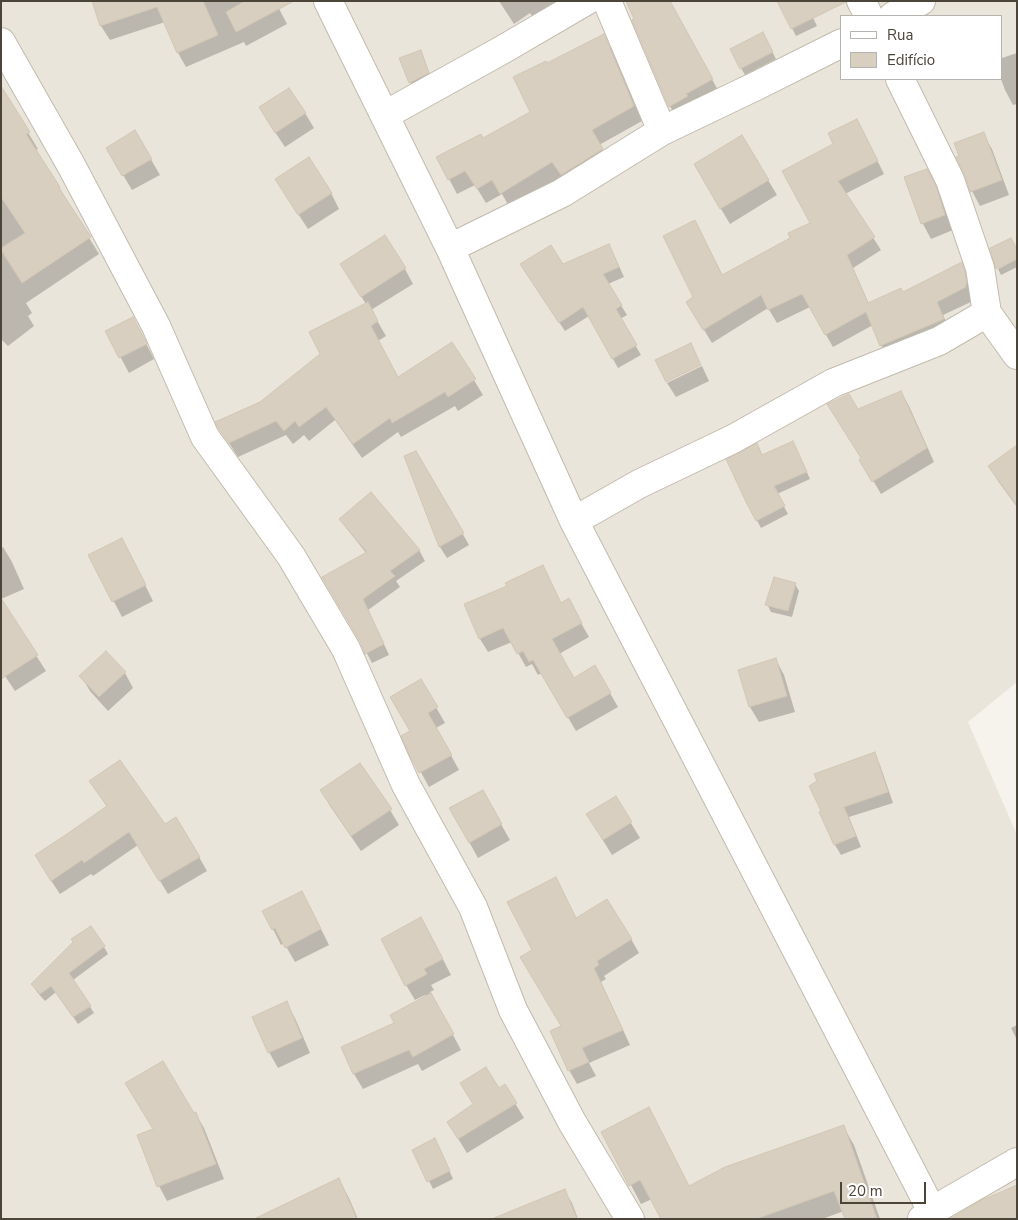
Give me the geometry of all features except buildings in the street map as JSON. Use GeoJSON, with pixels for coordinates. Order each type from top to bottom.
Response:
{"type":"FeatureCollection","features":[{"type":"Feature","properties":{"kind":"street"},"geometry":{"type":"LineString","coordinates":[[328,1],[450,248],[574,521],[930,1216],[1017,1162]]}},
{"type":"Feature","properties":{"kind":"street"},"geometry":{"type":"LineString","coordinates":[[385,115],[586,1]]}},
{"type":"Feature","properties":{"kind":"street"},"geometry":{"type":"LineString","coordinates":[[607,1],[662,131]]}},
{"type":"Feature","properties":{"kind":"street"},"geometry":{"type":"LineString","coordinates":[[861,1],[868,15]]}},
{"type":"Feature","properties":{"kind":"street"},"geometry":{"type":"LineString","coordinates":[[895,15],[921,1]]}},
{"type":"Feature","properties":{"kind":"street"},"geometry":{"type":"LineString","coordinates":[[1,42],[71,164],[156,326],[205,437],[291,556],[346,649],[406,785],[473,907],[513,1010],[572,1122],[630,1219]]}},
{"type":"Feature","properties":{"kind":"street"},"geometry":{"type":"LineString","coordinates":[[450,248],[562,193],[662,131],[840,44]]}},
{"type":"Feature","properties":{"kind":"street"},"geometry":{"type":"LineString","coordinates":[[900,80],[950,180],[980,268],[987,313],[1017,355]]}},
{"type":"Feature","properties":{"kind":"street"},"geometry":{"type":"LineString","coordinates":[[574,521],[639,484],[733,439],[833,383],[939,341],[987,313]]}},
{"type":"Feature","properties":{"kind":"shaded area"},"geometry":{"type":"Polygon","coordinates":[[[1,1],[1017,1],[1017,682],[968,722],[1017,835],[1017,1219],[1,1219],[1,1]]]}}]}
